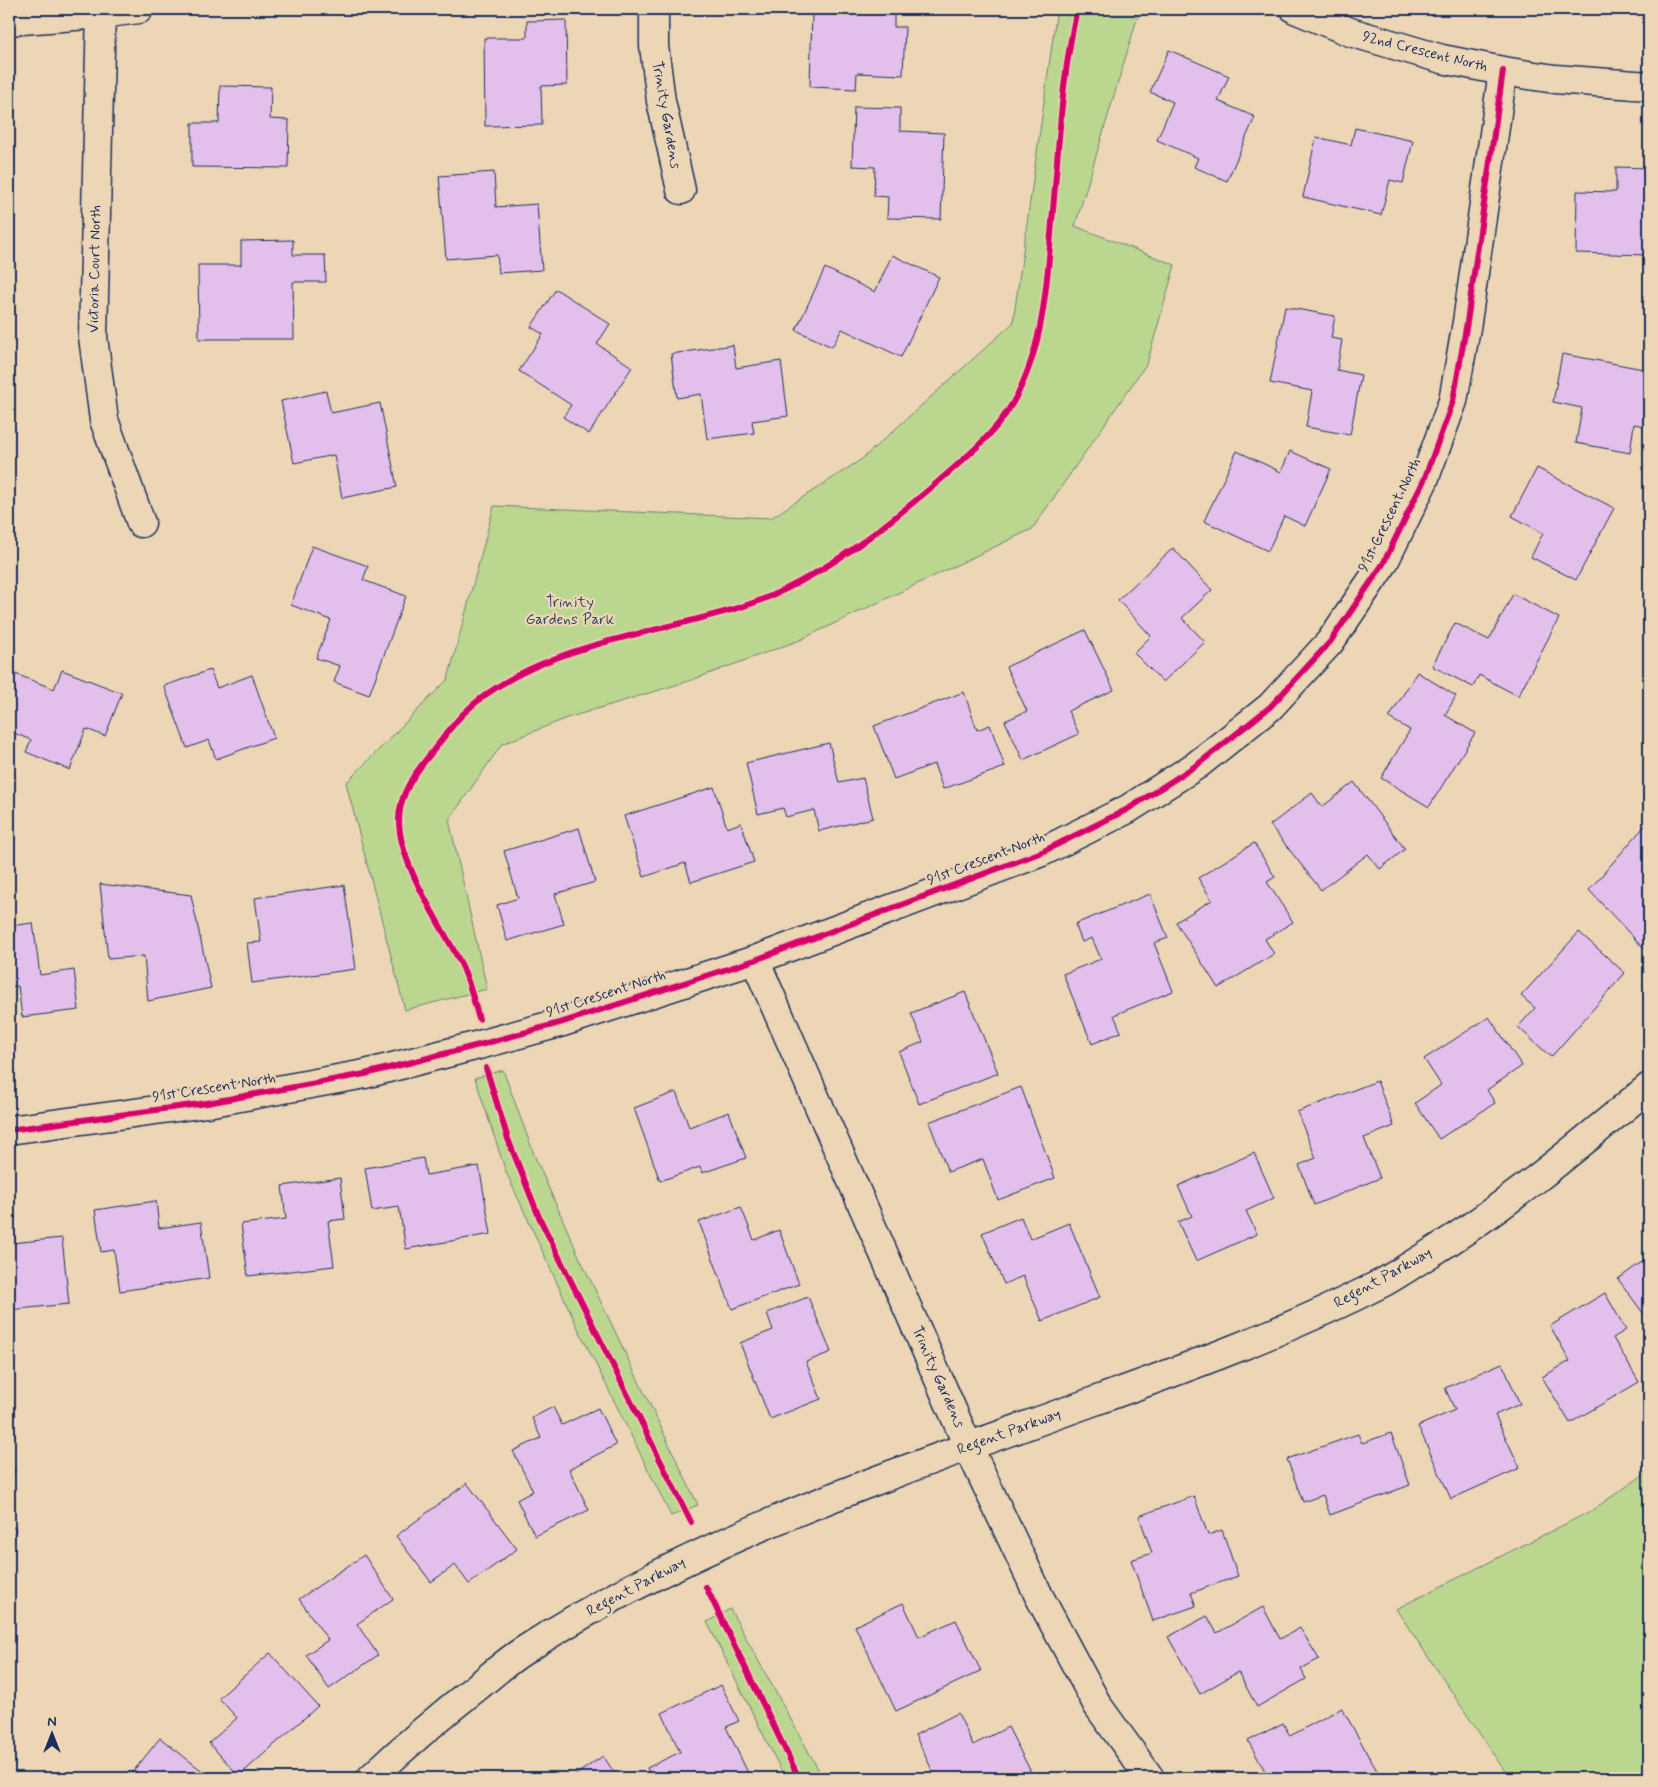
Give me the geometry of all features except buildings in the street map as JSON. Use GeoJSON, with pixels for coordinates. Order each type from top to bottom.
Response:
{"type":"FeatureCollection","features":[{"type":"Feature","properties":{"kind":"street"},"geometry":{"type":"LineString","coordinates":[[9,21],[101,11],[139,9]]}},
{"type":"Feature","properties":{"kind":"street","name":"Trinity Gardens"},"geometry":{"type":"LineString","coordinates":[[654,9],[654,46],[661,101],[681,190]]}},
{"type":"Feature","properties":{"kind":"street","name":"92nd Crescent North"},"geometry":{"type":"LineString","coordinates":[[1295,9],[1359,35],[1442,59],[1555,79],[1649,86]]}},
{"type":"Feature","properties":{"kind":"street","name":"Victoria Court North"},"geometry":{"type":"LineString","coordinates":[[101,11],[93,337],[104,420],[141,523]]}},
{"type":"Feature","properties":{"kind":"street","name":"91st Crescent North"},"geometry":{"type":"LineString","coordinates":[[9,1130],[207,1103],[365,1074],[563,1022],[755,960],[1042,852],[1128,809],[1197,765],[1270,707],[1330,642],[1383,564],[1424,480],[1453,401],[1467,322],[1503,71]]}},
{"type":"Feature","properties":{"kind":"street","name":"Trinity Gardens"},"geometry":{"type":"LineString","coordinates":[[755,960],[968,1446],[1039,1596],[1098,1706],[1150,1778]]}},
{"type":"Feature","properties":{"kind":"street","name":"Regent Parkway"},"geometry":{"type":"LineString","coordinates":[[371,1778],[423,1730],[521,1652],[614,1597],[698,1554],[790,1514],[968,1446],[1189,1367],[1285,1330],[1385,1281],[1470,1229],[1562,1160],[1649,1087]]}},
{"type":"Feature","properties":{"kind":"green space","name":"Trinity Gardens Park"},"geometry":{"type":"Polygon","coordinates":[[[1057,9],[1140,9],[1075,226],[1175,265],[1147,363],[1032,529],[800,640],[689,681],[567,718],[502,744],[449,820],[487,989],[405,1010],[346,783],[448,679],[494,506],[771,518],[862,459],[1013,323],[1057,9]]]}},
{"type":"Feature","properties":{"kind":"green space"},"geometry":{"type":"Polygon","coordinates":[[[503,1070],[535,1157],[577,1252],[698,1505],[671,1516],[575,1322],[506,1172],[475,1078],[503,1070]]]}},
{"type":"Feature","properties":{"kind":"green space"},"geometry":{"type":"Polygon","coordinates":[[[1649,1471],[1649,1778],[1513,1778],[1504,1770],[1396,1609],[1591,1511],[1649,1471]]]}},
{"type":"Feature","properties":{"kind":"green space"},"geometry":{"type":"Polygon","coordinates":[[[730,1609],[823,1778],[785,1778],[707,1622],[730,1609]]]}},
{"type":"Feature","properties":{"kind":"cycle path"},"geometry":{"type":"LineString","coordinates":[[479,1019],[470,986],[462,966],[423,895],[406,856],[399,820],[402,799],[411,780],[463,714],[486,694],[512,678],[539,665],[597,644],[736,609],[766,598],[813,575],[878,531],[919,498],[975,449],[1000,422],[1020,389],[1030,365],[1042,314],[1049,262],[1064,84],[1077,9]]}},
{"type":"Feature","properties":{"kind":"cycle path"},"geometry":{"type":"LineString","coordinates":[[9,1130],[207,1103],[365,1074],[563,1022],[755,960],[1042,852],[1128,809],[1197,765],[1270,707],[1330,642],[1383,564],[1424,480],[1453,401],[1467,322],[1503,71]]}},
{"type":"Feature","properties":{"kind":"cycle path"},"geometry":{"type":"LineString","coordinates":[[486,1068],[508,1139],[539,1217],[691,1522]]}},
{"type":"Feature","properties":{"kind":"cycle path"},"geometry":{"type":"LineString","coordinates":[[706,1587],[799,1778]]}}]}
